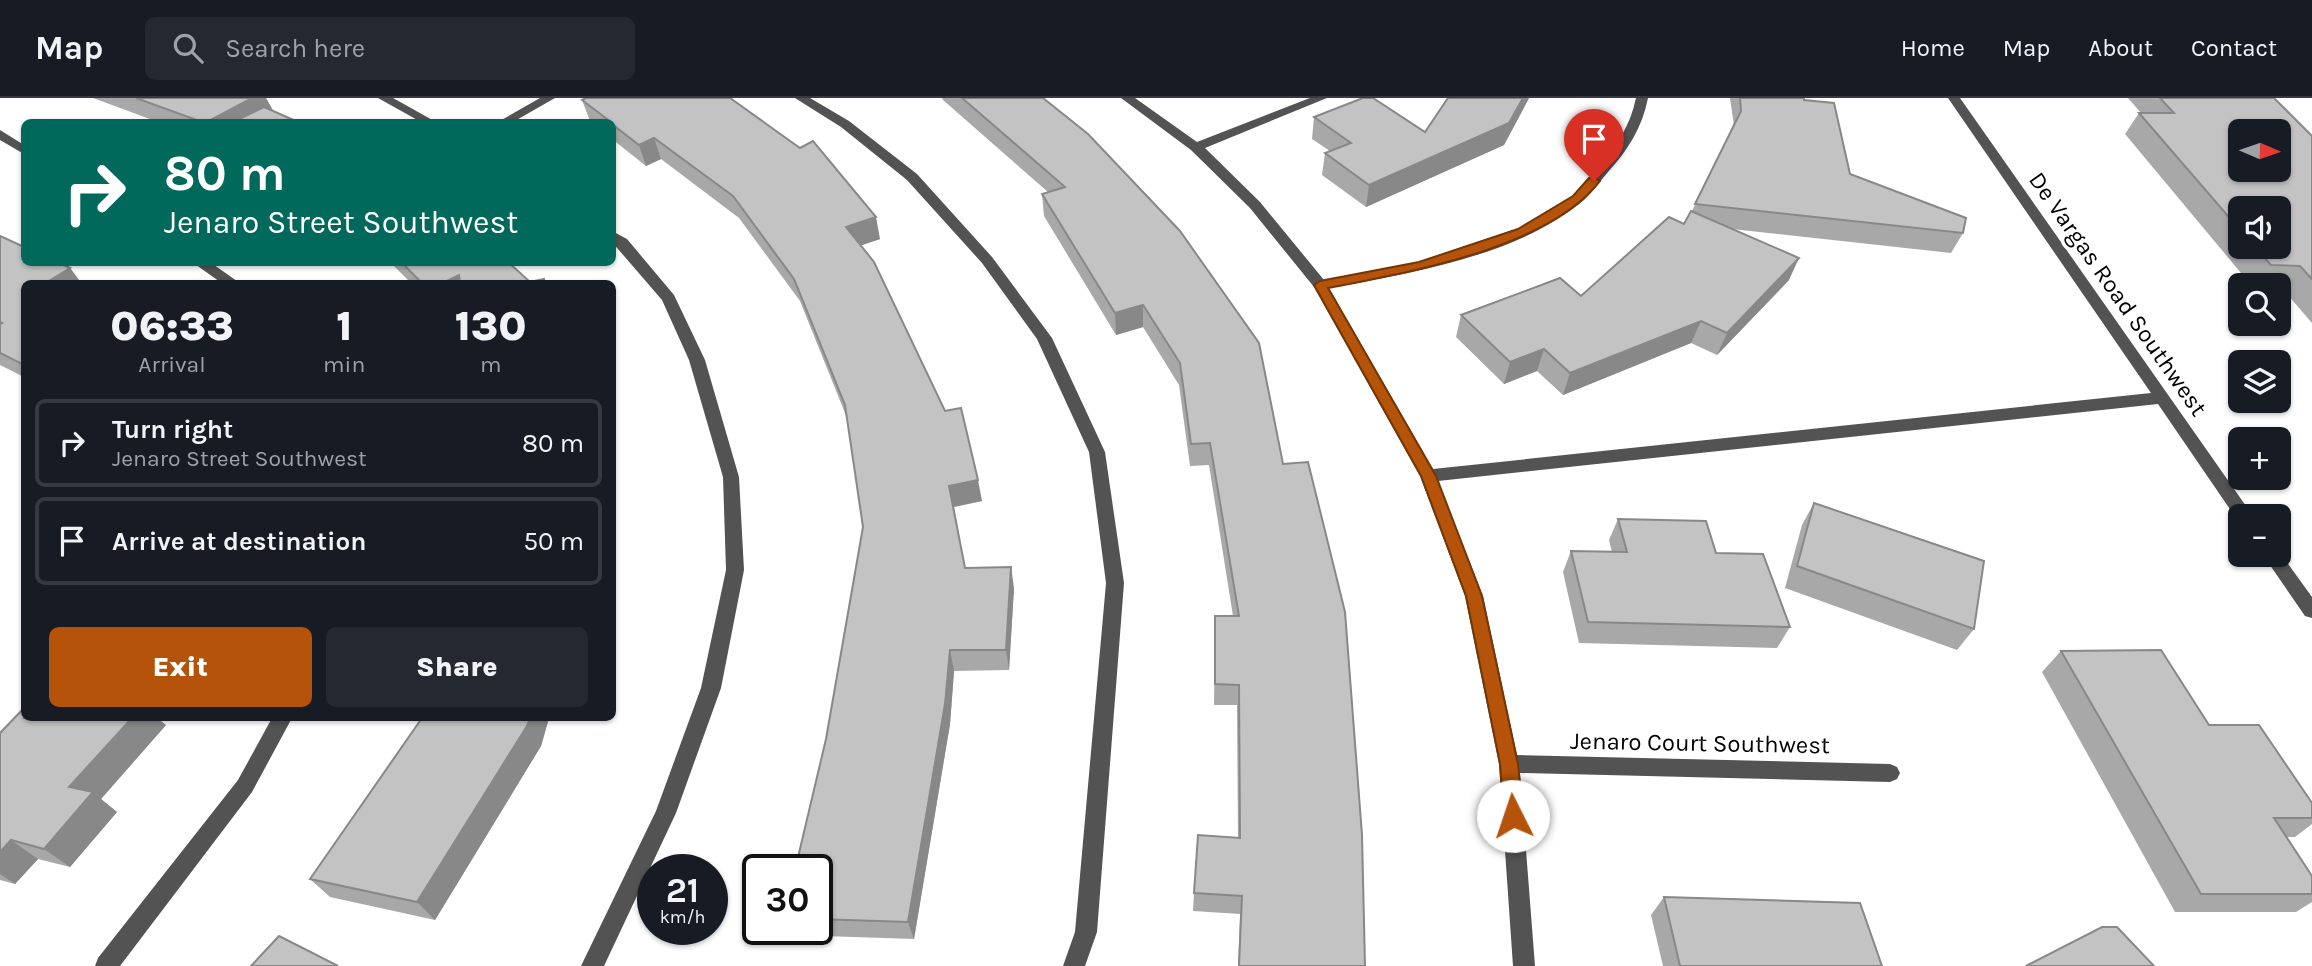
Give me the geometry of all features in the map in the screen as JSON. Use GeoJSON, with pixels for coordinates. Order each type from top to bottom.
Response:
{"type":"FeatureCollection","features":[{"type":"Feature","properties":{"kind":"street"},"geometry":{"type":"LineString","coordinates":[[384,98],[424,119]]}},
{"type":"Feature","properties":{"kind":"street"},"geometry":{"type":"LineString","coordinates":[[510,119],[549,98]]}},
{"type":"Feature","properties":{"kind":"street"},"geometry":{"type":"LineString","coordinates":[[801,98],[845,124],[912,177],[987,260],[1044,338],[1097,452],[1115,583],[1086,932],[1074,966]]}},
{"type":"Feature","properties":{"kind":"street"},"geometry":{"type":"LineString","coordinates":[[1127,98],[1196,147],[1255,205],[1320,285],[1428,476],[1474,596],[1509,764],[1524,966]]}},
{"type":"Feature","properties":{"kind":"street"},"geometry":{"type":"LineString","coordinates":[[1196,147],[1321,98]]}},
{"type":"Feature","properties":{"kind":"street"},"geometry":{"type":"LineString","coordinates":[[1320,285],[1421,266],[1522,232],[1578,198],[1610,163],[1631,137],[1642,98]]}},
{"type":"Feature","properties":{"kind":"street","name":"De Vargas Road Southwest"},"geometry":{"type":"LineString","coordinates":[[1954,98],[2159,398],[2235,504]]}},
{"type":"Feature","properties":{"kind":"street"},"geometry":{"type":"LineString","coordinates":[[0,134],[21,148]]}},
{"type":"Feature","properties":{"kind":"street"},"geometry":{"type":"LineString","coordinates":[[592,966],[666,813],[711,688],[734,570],[730,477],[697,360],[670,298],[616,239]]}},
{"type":"Feature","properties":{"kind":"street"},"geometry":{"type":"LineString","coordinates":[[205,266],[227,280]]}},
{"type":"Feature","properties":{"kind":"street"},"geometry":{"type":"LineString","coordinates":[[1428,476],[2159,398]]}},
{"type":"Feature","properties":{"kind":"street"},"geometry":{"type":"LineString","coordinates":[[2281,567],[2312,611]]}},
{"type":"Feature","properties":{"kind":"street"},"geometry":{"type":"LineString","coordinates":[[106,966],[245,786],[280,721]]}},
{"type":"Feature","properties":{"kind":"street","name":"Jenaro Court Southwest"},"geometry":{"type":"LineString","coordinates":[[1509,764],[1890,773]]}},
{"type":"Feature","properties":{"kind":"building"},"geometry":{"type":"Polygon","coordinates":[[[136,98],[252,98],[213,119],[194,119],[136,98]]]}},
{"type":"Feature","properties":{"kind":"building"},"geometry":{"type":"Polygon","coordinates":[[[730,98],[800,148],[813,141],[876,217],[846,227],[874,262],[945,411],[961,408],[978,480],[949,486],[965,568],[1011,567],[1006,650],[950,650],[945,704],[908,922],[833,920],[833,854],[799,854],[826,739],[863,527],[845,405],[794,279],[733,196],[654,138],[639,145],[616,127],[616,119],[607,119],[582,100],[730,98]]]}},
{"type":"Feature","properties":{"kind":"building"},"geometry":{"type":"Polygon","coordinates":[[[962,98],[1043,98],[1088,134],[1180,231],[1259,343],[1283,464],[1308,462],[1345,612],[1362,835],[1365,966],[1239,966],[1242,896],[1194,893],[1198,835],[1240,838],[1239,685],[1215,684],[1215,616],[1239,616],[1210,443],[1191,444],[1180,363],[1143,305],[1115,313],[1042,194],[1065,187],[962,98]]]}},
{"type":"Feature","properties":{"kind":"building"},"geometry":{"type":"Polygon","coordinates":[[[1363,98],[1373,98],[1425,132],[1448,98],[1523,98],[1509,123],[1369,185],[1325,153],[1351,143],[1314,117],[1363,98]]]}},
{"type":"Feature","properties":{"kind":"building"},"geometry":{"type":"Polygon","coordinates":[[[1740,98],[1804,98],[1834,103],[1850,174],[1966,218],[1963,233],[1695,204],[1741,111],[1740,98]]]}},
{"type":"Feature","properties":{"kind":"building"},"geometry":{"type":"Polygon","coordinates":[[[2160,98],[2274,98],[2312,136],[2312,279],[2300,266],[2271,265],[2266,259],[2291,259],[2291,196],[2228,196],[2228,216],[2139,113],[2174,113],[2160,98]]]}},
{"type":"Feature","properties":{"kind":"building"},"geometry":{"type":"Polygon","coordinates":[[[264,107],[291,119],[239,119],[264,107]]]}},
{"type":"Feature","properties":{"kind":"building"},"geometry":{"type":"Polygon","coordinates":[[[1691,211],[1799,258],[1727,333],[1701,321],[1570,373],[1544,349],[1510,362],[1461,315],[1560,278],[1581,296],[1669,217],[1684,224],[1691,211]]]}},
{"type":"Feature","properties":{"kind":"building"},"geometry":{"type":"Polygon","coordinates":[[[0,236],[21,246],[21,266],[70,268],[50,280],[21,280],[21,364],[0,353],[0,236]]]}},
{"type":"Feature","properties":{"kind":"building"},"geometry":{"type":"Polygon","coordinates":[[[405,266],[512,266],[528,280],[460,280],[459,275],[449,280],[419,280],[405,266]]]}},
{"type":"Feature","properties":{"kind":"building"},"geometry":{"type":"Polygon","coordinates":[[[1814,503],[1984,561],[1974,629],[1797,566],[1814,503]]]}},
{"type":"Feature","properties":{"kind":"building"},"geometry":{"type":"Polygon","coordinates":[[[1618,519],[1706,521],[1716,553],[1763,554],[1790,627],[1588,622],[1571,551],[1627,552],[1618,519]]]}},
{"type":"Feature","properties":{"kind":"building"},"geometry":{"type":"Polygon","coordinates":[[[2161,650],[2209,725],[2259,725],[2312,803],[2312,818],[2274,818],[2312,876],[2312,894],[2201,894],[2061,651],[2161,650]]]}},
{"type":"Feature","properties":{"kind":"building"},"geometry":{"type":"Polygon","coordinates":[[[21,711],[21,721],[129,721],[69,787],[93,792],[44,849],[11,840],[0,852],[0,733],[21,711]]]}},
{"type":"Feature","properties":{"kind":"building"},"geometry":{"type":"Polygon","coordinates":[[[420,721],[529,721],[417,902],[310,879],[420,721]]]}},
{"type":"Feature","properties":{"kind":"building"},"geometry":{"type":"Polygon","coordinates":[[[1664,897],[1860,903],[1882,966],[1680,966],[1664,897]]]}},
{"type":"Feature","properties":{"kind":"building"},"geometry":{"type":"Polygon","coordinates":[[[2102,927],[2117,927],[2154,966],[2026,966],[2102,927]]]}},
{"type":"Feature","properties":{"kind":"building"},"geometry":{"type":"Polygon","coordinates":[[[279,936],[338,966],[251,966],[279,936]]]}},
{"type":"Feature","properties":{"kind":"route"},"geometry":{"type":"LineString","coordinates":[[1513,816],[1509,764],[1474,596],[1428,476],[1367,363],[1320,285],[1421,266],[1522,232],[1578,198],[1594,181]]}}]}
